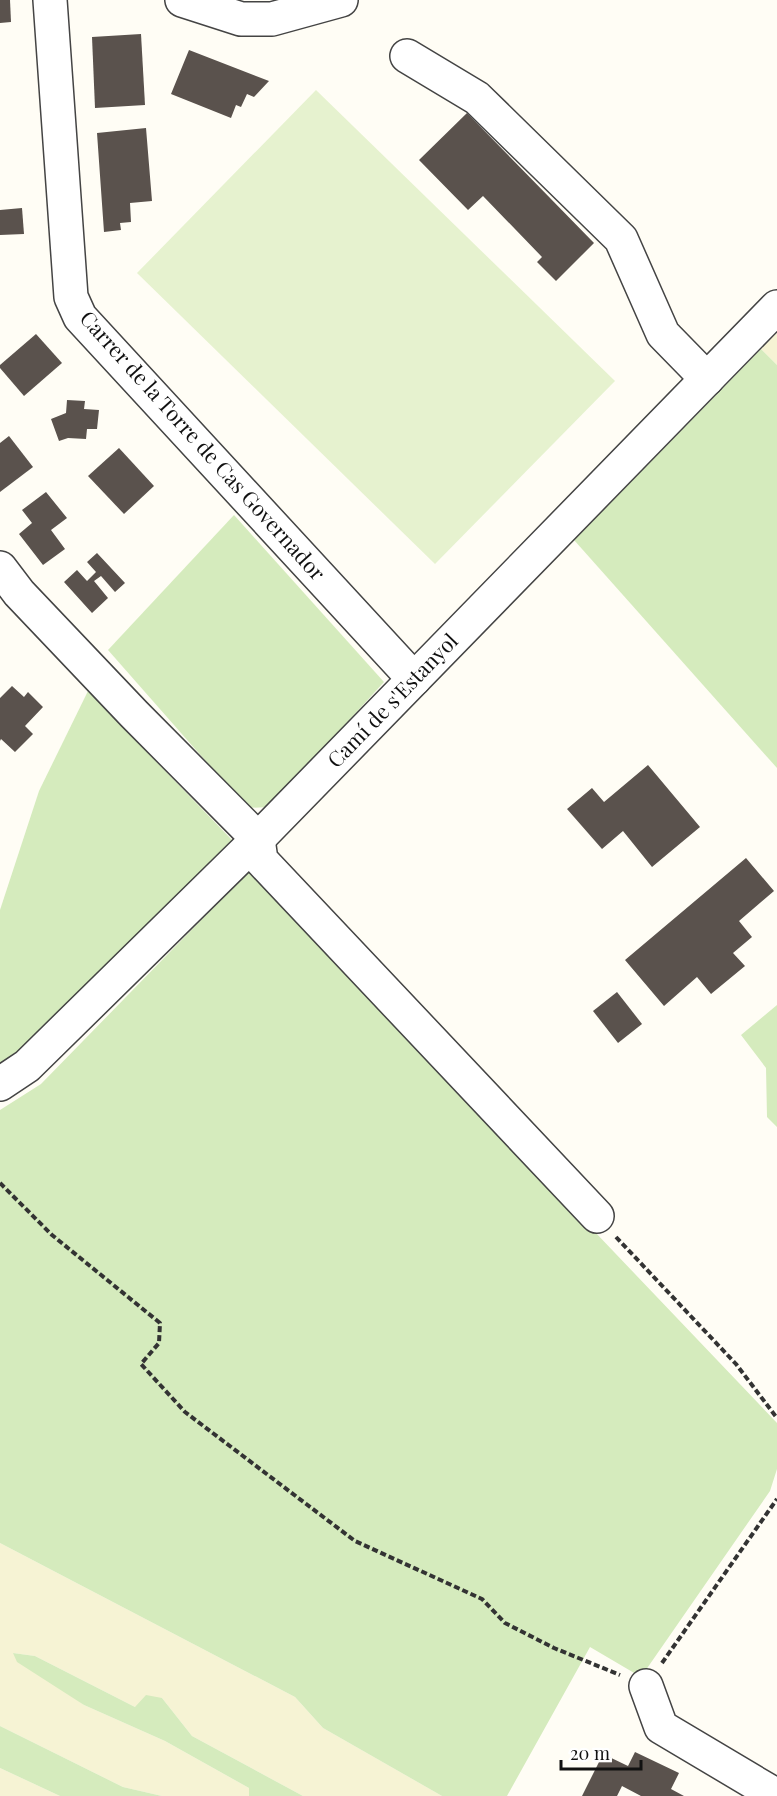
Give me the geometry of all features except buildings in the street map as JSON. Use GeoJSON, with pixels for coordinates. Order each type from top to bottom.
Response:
{"type":"FeatureCollection","features":[{"type":"Feature","properties":{"kind":"street","name":"Carrer de la Torre de Cas Governador"},"geometry":{"type":"LineString","coordinates":[[50,0],[71,297],[80,317],[414,679]]}},
{"type":"Feature","properties":{"kind":"street"},"geometry":{"type":"LineString","coordinates":[[182,0],[241,20],[272,19],[341,0]]}},
{"type":"Feature","properties":{"kind":"street"},"geometry":{"type":"LineString","coordinates":[[407,56],[477,98],[621,239],[663,333],[707,379]]}},
{"type":"Feature","properties":{"kind":"street","name":"Camí de s'Estanyol"},"geometry":{"type":"LineString","coordinates":[[0,1084],[27,1066],[258,839],[777,307]]}},
{"type":"Feature","properties":{"kind":"street"},"geometry":{"type":"LineString","coordinates":[[0,568],[19,593],[120,700],[258,839],[261,860],[597,1216]]}},
{"type":"Feature","properties":{"kind":"street"},"geometry":{"type":"LineString","coordinates":[[646,1686],[661,1727],[777,1796]]}},
{"type":"Feature","properties":{"kind":"path"},"geometry":{"type":"LineString","coordinates":[[0,1183],[52,1235],[160,1323],[159,1342],[141,1364],[184,1412],[355,1541],[482,1599],[505,1623],[554,1648],[646,1686],[777,1499]]}},
{"type":"Feature","properties":{"kind":"path"},"geometry":{"type":"LineString","coordinates":[[597,1216],[736,1364],[777,1418]]}},
{"type":"Feature","properties":{"kind":"shaded area"},"geometry":{"type":"Polygon","coordinates":[[[777,333],[777,365],[761,349],[777,333]]]}},
{"type":"Feature","properties":{"kind":"shaded area"},"geometry":{"type":"Polygon","coordinates":[[[0,1543],[295,1697],[323,1728],[442,1796],[303,1796],[192,1736],[162,1698],[135,1707],[35,1656],[13,1653],[84,1705],[165,1741],[249,1788],[249,1796],[162,1796],[123,1787],[0,1726],[0,1543]]]}},
{"type":"Feature","properties":{"kind":"shaded area"},"geometry":{"type":"Polygon","coordinates":[[[0,1768],[60,1796],[0,1796],[0,1768]]]}},
{"type":"Feature","properties":{"kind":"green space"},"geometry":{"type":"Polygon","coordinates":[[[316,90],[615,381],[435,564],[137,273],[316,90]]]}},
{"type":"Feature","properties":{"kind":"green space"},"geometry":{"type":"Polygon","coordinates":[[[761,349],[777,365],[777,768],[574,540],[761,349]]]}},
{"type":"Feature","properties":{"kind":"green space"},"geometry":{"type":"Polygon","coordinates":[[[234,515],[384,682],[270,807],[247,808],[108,650],[234,515]]]}},
{"type":"Feature","properties":{"kind":"green space"},"geometry":{"type":"Polygon","coordinates":[[[88,691],[233,841],[26,1050],[0,1063],[0,910],[39,791],[88,691]]]}},
{"type":"Feature","properties":{"kind":"green space"},"geometry":{"type":"Polygon","coordinates":[[[250,870],[777,1423],[777,1469],[770,1491],[641,1677],[590,1647],[507,1796],[442,1796],[323,1728],[295,1697],[0,1543],[0,1110],[41,1084],[250,870]]]}},
{"type":"Feature","properties":{"kind":"green space"},"geometry":{"type":"Polygon","coordinates":[[[777,1005],[777,1127],[767,1117],[766,1068],[741,1035],[777,1005]]]}},
{"type":"Feature","properties":{"kind":"green space"},"geometry":{"type":"Polygon","coordinates":[[[13,1653],[35,1656],[135,1707],[146,1695],[162,1698],[192,1736],[303,1796],[249,1796],[249,1788],[165,1741],[84,1705],[17,1662],[13,1653]]]}},
{"type":"Feature","properties":{"kind":"green space"},"geometry":{"type":"Polygon","coordinates":[[[0,1726],[123,1787],[162,1796],[60,1796],[0,1768],[0,1726]]]}}]}
